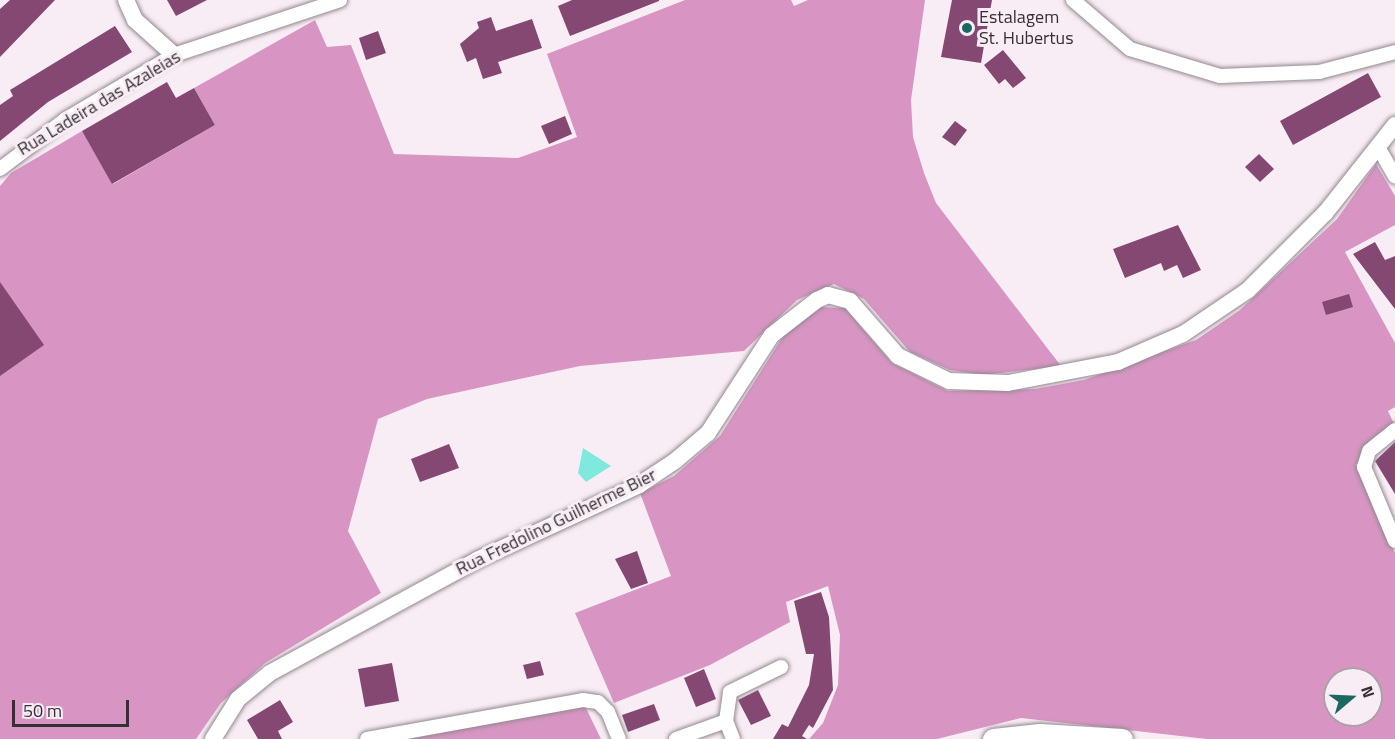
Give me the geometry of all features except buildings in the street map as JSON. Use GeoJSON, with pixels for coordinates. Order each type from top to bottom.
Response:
{"type":"FeatureCollection","features":[{"type":"Feature","properties":{"kind":"main road"},"geometry":{"type":"LineString","coordinates":[[993,739],[1040,734],[1122,739]]}},
{"type":"Feature","properties":{"kind":"street"},"geometry":{"type":"LineString","coordinates":[[126,0],[135,20],[174,56]]}},
{"type":"Feature","properties":{"kind":"street","name":"Rua Ladeira das Azaleias"},"geometry":{"type":"LineString","coordinates":[[0,169],[66,119],[174,56],[340,0]]}},
{"type":"Feature","properties":{"kind":"street"},"geometry":{"type":"LineString","coordinates":[[1073,0],[1130,49],[1220,76],[1319,72],[1395,52]]}},
{"type":"Feature","properties":{"kind":"street","name":"Rua Fredolino Guilherme Bier"},"geometry":{"type":"LineString","coordinates":[[213,739],[238,699],[270,673],[477,560],[639,485],[675,461],[708,433],[772,335],[817,300],[828,295],[850,301],[898,356],[949,381],[986,385],[1086,371],[1164,343],[1231,304],[1326,212],[1395,125]]}},
{"type":"Feature","properties":{"kind":"street"},"geometry":{"type":"LineString","coordinates":[[1378,147],[1395,176]]}},
{"type":"Feature","properties":{"kind":"street"},"geometry":{"type":"LineString","coordinates":[[1395,430],[1369,451],[1364,467],[1395,541]]}},
{"type":"Feature","properties":{"kind":"street"},"geometry":{"type":"LineString","coordinates":[[733,739],[726,722],[730,692],[781,668]]}},
{"type":"Feature","properties":{"kind":"street"},"geometry":{"type":"LineString","coordinates":[[367,739],[583,700],[598,702],[608,712],[619,739]]}},
{"type":"Feature","properties":{"kind":"street"},"geometry":{"type":"LineString","coordinates":[[676,739],[726,722]]}},
{"type":"Feature","properties":{"kind":"shaded area"},"geometry":{"type":"Polygon","coordinates":[[[685,0],[791,0],[794,6],[808,0],[925,0],[911,100],[913,137],[924,173],[936,203],[1061,366],[982,375],[950,370],[910,352],[864,299],[834,284],[797,300],[744,351],[580,366],[427,399],[378,419],[348,531],[381,593],[265,663],[221,703],[196,739],[0,739],[0,186],[11,173],[82,131],[113,184],[215,125],[194,88],[315,20],[327,47],[351,45],[394,154],[518,158],[577,137],[547,54],[685,0]]]}},
{"type":"Feature","properties":{"kind":"shaded area"},"geometry":{"type":"Polygon","coordinates":[[[1376,164],[1395,196],[1395,225],[1345,252],[1395,343],[1395,407],[1388,411],[1394,424],[1370,440],[1356,465],[1395,553],[1395,739],[1207,739],[1021,718],[937,739],[809,739],[823,723],[838,685],[840,635],[828,586],[786,602],[790,622],[710,665],[614,703],[575,613],[671,576],[640,493],[674,476],[720,436],[784,335],[821,307],[845,308],[892,363],[948,391],[1035,389],[1084,380],[1196,340],[1240,310],[1337,219],[1376,164]]]}},
{"type":"Feature","properties":{"kind":"shaded area"},"geometry":{"type":"Polygon","coordinates":[[[583,448],[611,466],[586,482],[578,473],[583,448]]]}},
{"type":"Feature","properties":{"kind":"shaded area"},"geometry":{"type":"Polygon","coordinates":[[[584,704],[601,739],[389,739],[584,704]]]}},
{"type":"Feature","properties":{"kind":"place","name":"Estalagem St. Hubertus"},"geometry":{"type":"Point","coordinates":[967,28]}}]}
